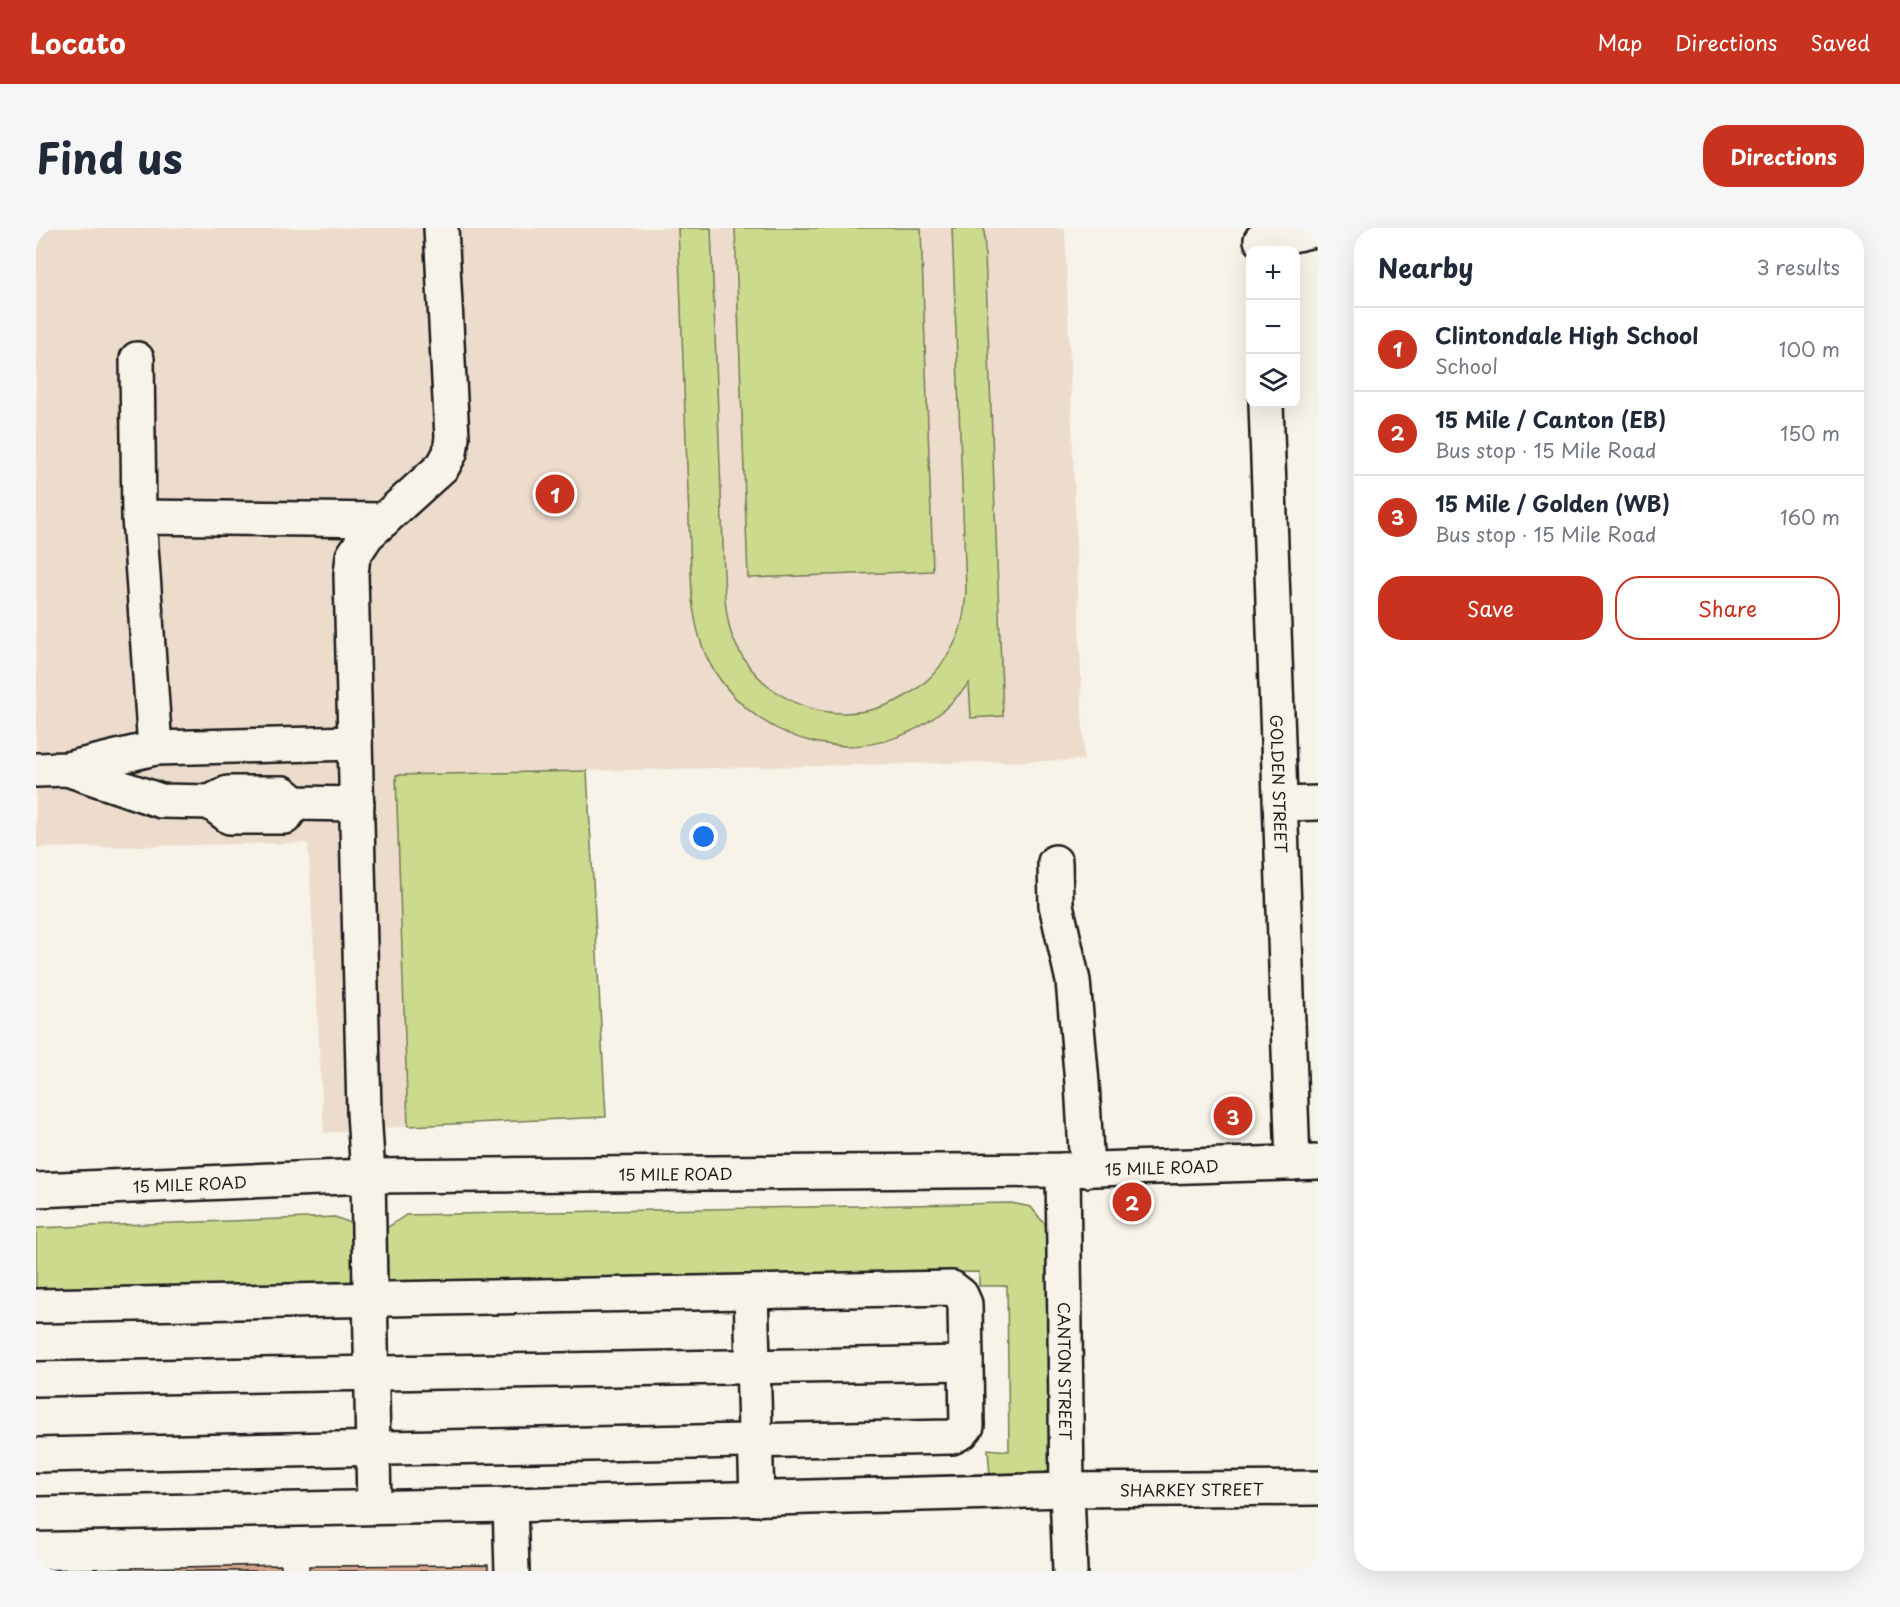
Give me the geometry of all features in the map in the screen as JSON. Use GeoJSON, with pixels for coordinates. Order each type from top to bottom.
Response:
{"type":"FeatureCollection","features":[{"type":"Feature","properties":{"kind":"street"},"geometry":{"type":"LineString","coordinates":[[374,1507],[368,1176],[364,1112],[351,574],[353,556],[366,536],[443,466],[450,453],[452,437],[441,228]]}},
{"type":"Feature","properties":{"kind":"street"},"geometry":{"type":"LineString","coordinates":[[1260,240],[1318,229]]}},
{"type":"Feature","properties":{"kind":"street"},"geometry":{"type":"LineString","coordinates":[[138,359],[139,517],[155,748]]}},
{"type":"Feature","properties":{"kind":"street","name":"GOLDEN STREET"},"geometry":{"type":"LineString","coordinates":[[1266,408],[1281,804],[1306,1162]]}},
{"type":"Feature","properties":{"kind":"street"},"geometry":{"type":"LineString","coordinates":[[139,517],[384,520]]}},
{"type":"Feature","properties":{"kind":"street"},"geometry":{"type":"LineString","coordinates":[[52,769],[155,748],[355,743]]}},
{"type":"Feature","properties":{"kind":"street"},"geometry":{"type":"LineString","coordinates":[[52,769],[161,801],[210,802],[228,794],[283,793],[295,803],[357,804]]}},
{"type":"Feature","properties":{"kind":"street"},"geometry":{"type":"LineString","coordinates":[[1281,804],[1318,802]]}},
{"type":"Feature","properties":{"kind":"street","name":"CANTON STREET"},"geometry":{"type":"LineString","coordinates":[[1054,862],[1056,905],[1073,981],[1082,1083],[1075,1170],[1067,1490],[1070,1571]]}},
{"type":"Feature","properties":{"kind":"street","name":"15 MILE ROAD"},"geometry":{"type":"LineString","coordinates":[[36,1190],[368,1176],[1075,1170],[1306,1162]]}},
{"type":"Feature","properties":{"kind":"street"},"geometry":{"type":"LineString","coordinates":[[36,1306],[952,1288],[961,1295],[965,1304],[967,1426],[962,1432],[952,1437],[36,1455]]}},
{"type":"Feature","properties":{"kind":"street"},"geometry":{"type":"LineString","coordinates":[[752,1292],[757,1498]]}},
{"type":"Feature","properties":{"kind":"street"},"geometry":{"type":"LineString","coordinates":[[36,1378],[966,1363]]}},
{"type":"Feature","properties":{"kind":"street","name":"SHARKEY STREET"},"geometry":{"type":"LineString","coordinates":[[36,1514],[510,1505],[1067,1490],[1318,1488]]}},
{"type":"Feature","properties":{"kind":"street"},"geometry":{"type":"LineString","coordinates":[[510,1505],[512,1571]]}},
{"type":"Feature","properties":{"kind":"shaded area"},"geometry":{"type":"Polygon","coordinates":[[[36,228],[1065,228],[1084,760],[397,775],[408,1126],[324,1133],[308,843],[36,848],[36,228]]]}},
{"type":"Feature","properties":{"kind":"green space"},"geometry":{"type":"Polygon","coordinates":[[[678,228],[711,228],[725,598],[731,633],[747,664],[771,688],[795,702],[820,711],[846,713],[872,710],[896,701],[919,687],[938,669],[953,646],[961,625],[966,589],[952,228],[984,228],[1003,716],[971,718],[969,683],[940,713],[911,731],[880,742],[848,746],[817,743],[786,733],[758,718],[734,696],[713,669],[699,636],[692,599],[678,228]]]}},
{"type":"Feature","properties":{"kind":"green space"},"geometry":{"type":"Polygon","coordinates":[[[735,228],[921,228],[933,571],[748,578],[735,228]]]}},
{"type":"Feature","properties":{"kind":"green space"},"geometry":{"type":"Polygon","coordinates":[[[587,771],[606,1117],[408,1126],[396,775],[587,771]]]}},
{"type":"Feature","properties":{"kind":"green space"},"geometry":{"type":"Polygon","coordinates":[[[1011,1203],[1031,1207],[1051,1232],[1056,1467],[1032,1476],[990,1476],[988,1449],[1009,1451],[1007,1286],[979,1286],[979,1272],[688,1275],[388,1282],[384,1230],[406,1215],[1011,1203]]]}},
{"type":"Feature","properties":{"kind":"green space"},"geometry":{"type":"Polygon","coordinates":[[[335,1217],[351,1223],[357,1236],[355,1278],[346,1284],[36,1293],[36,1228],[335,1217]]]}},
{"type":"Feature","properties":{"kind":"building"},"geometry":{"type":"Polygon","coordinates":[[[281,1565],[281,1571],[36,1571],[36,1570],[281,1565]]]}},
{"type":"Feature","properties":{"kind":"building"},"geometry":{"type":"Polygon","coordinates":[[[488,1565],[488,1571],[309,1571],[309,1566],[488,1565]]]}},
{"type":"Feature","properties":{"kind":"place","name":"Clintondale High School"},"geometry":{"type":"Point","coordinates":[555,494]}},
{"type":"Feature","properties":{"kind":"place","name":"15 Mile / Golden (WB)"},"geometry":{"type":"Point","coordinates":[1233,1116]}},
{"type":"Feature","properties":{"kind":"place","name":"15 Mile / Canton (EB)"},"geometry":{"type":"Point","coordinates":[1132,1202]}}]}
